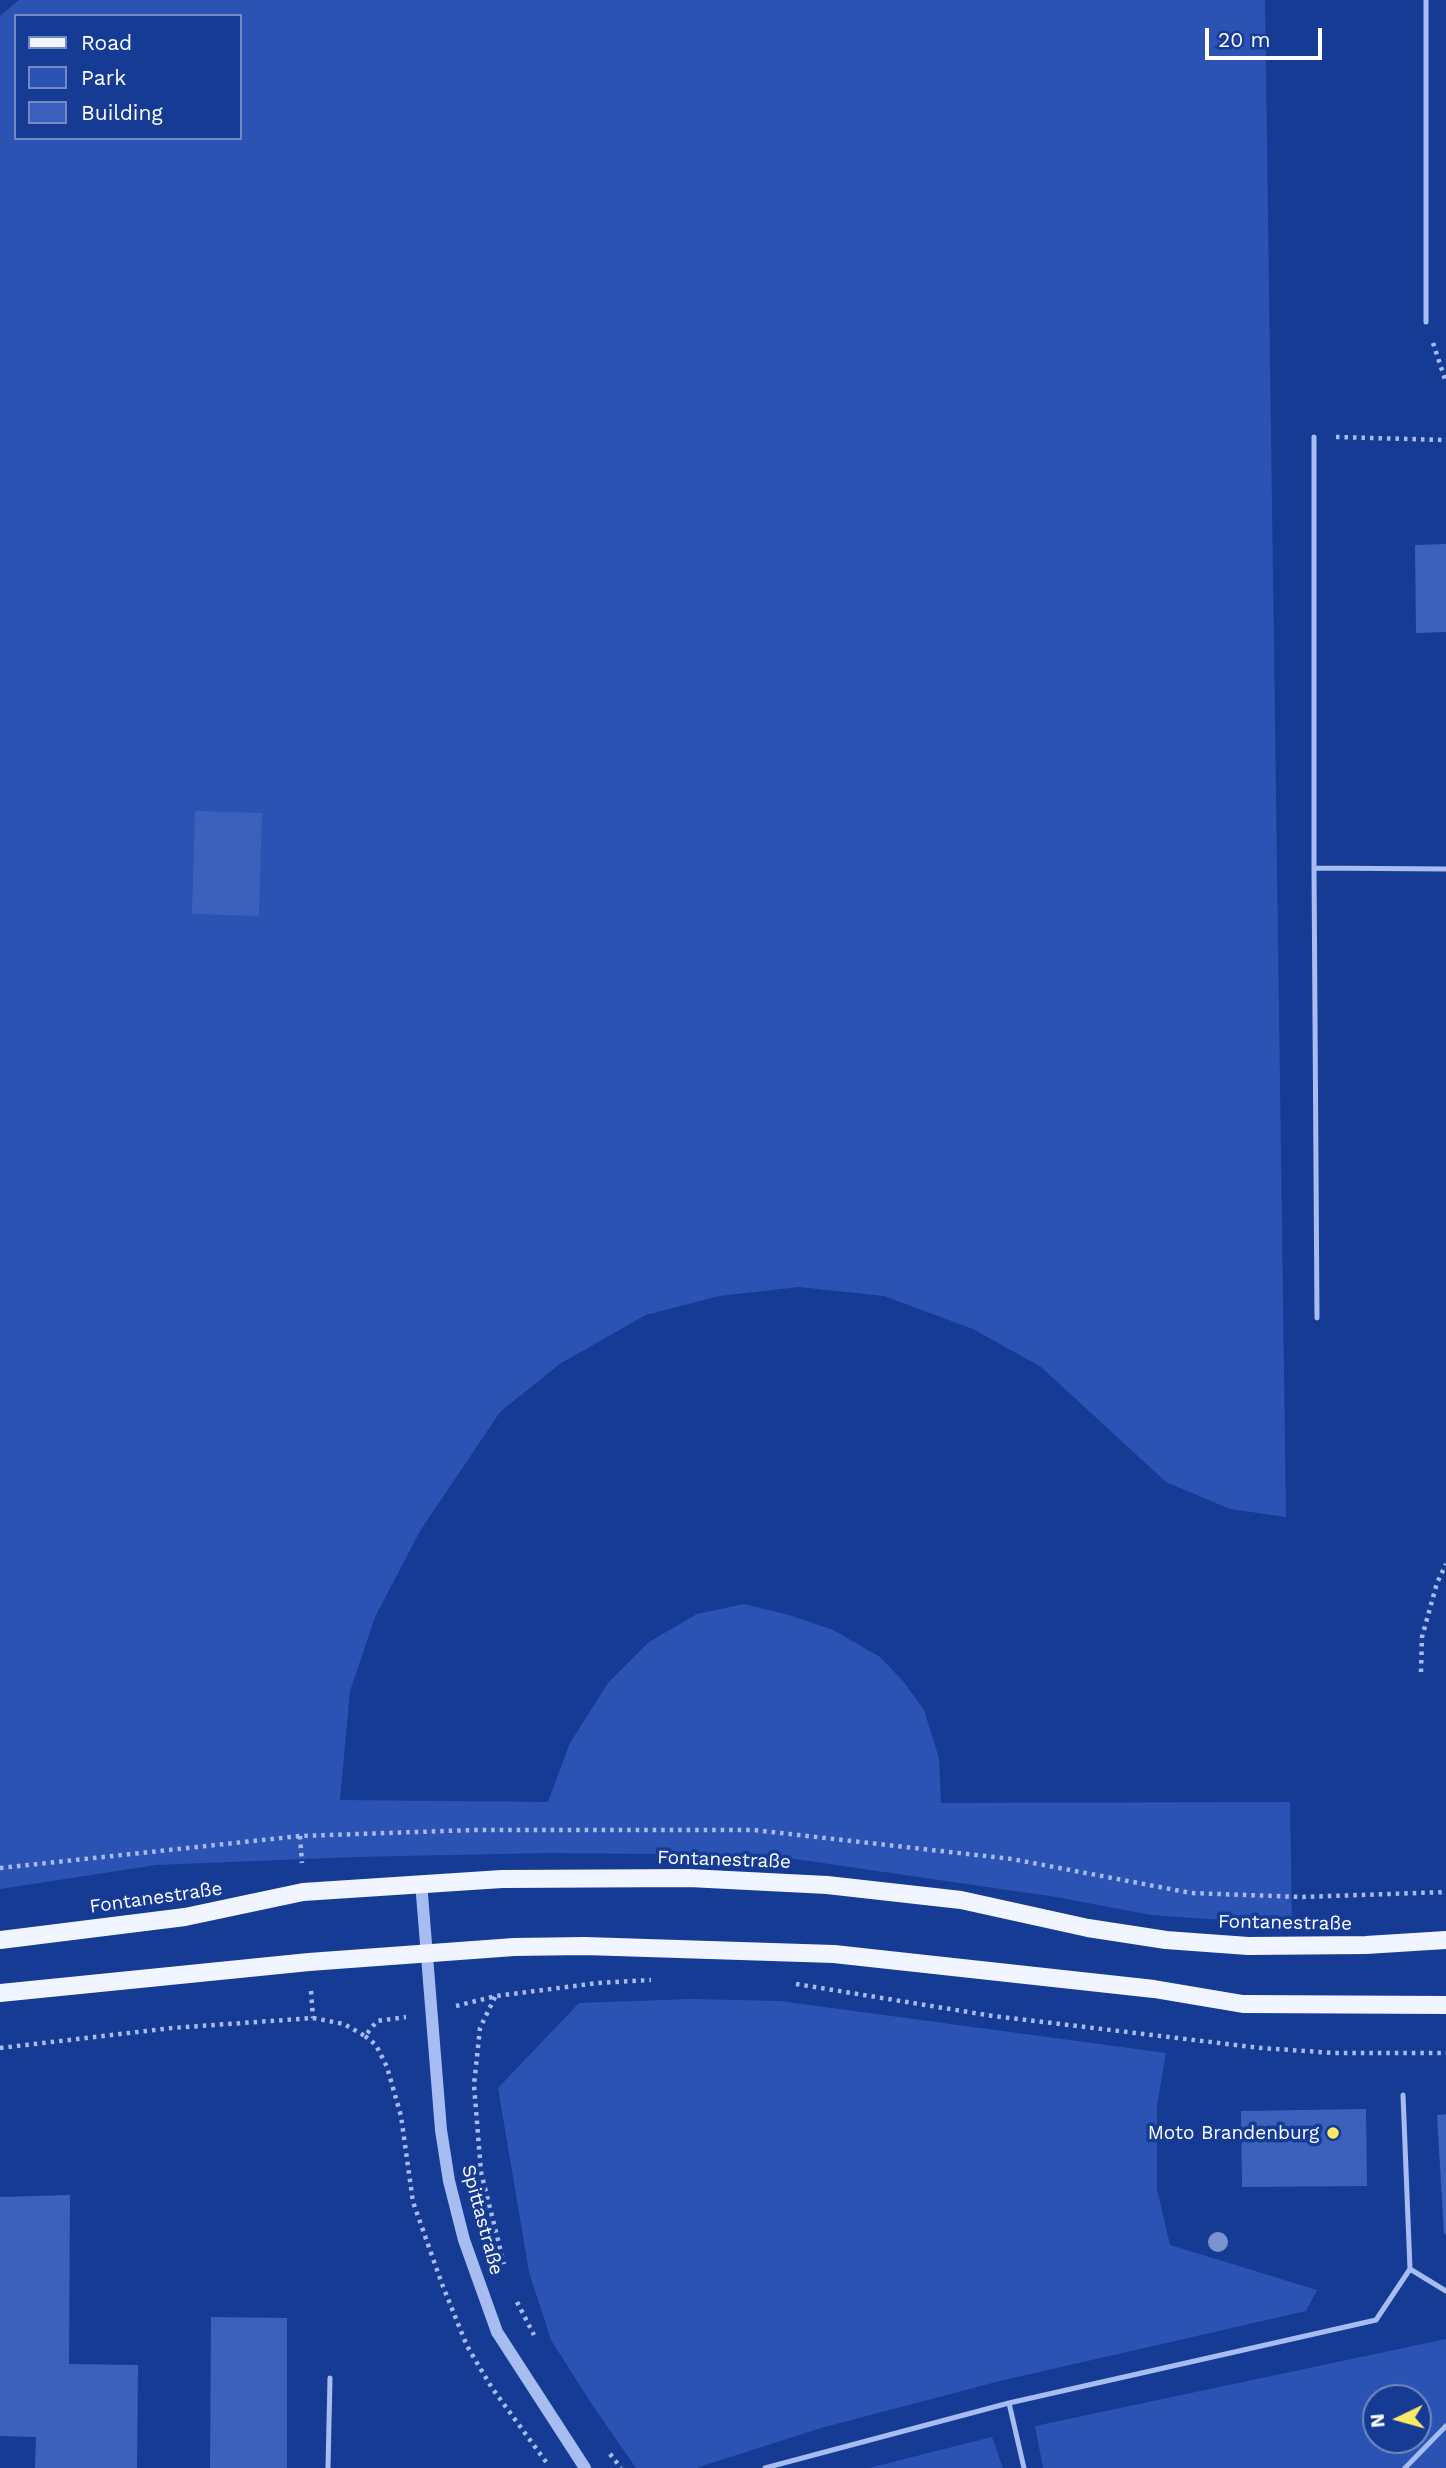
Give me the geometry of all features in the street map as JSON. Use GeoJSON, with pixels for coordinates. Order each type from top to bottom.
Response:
{"type":"FeatureCollection","features":[{"type":"Feature","properties":{"kind":"main road","name":"Fontanestraße"},"geometry":{"type":"LineString","coordinates":[[0,1940],[185,1917],[303,1892],[421,1882],[502,1879],[689,1878],[827,1885],[961,1900],[1088,1928],[1166,1940],[1248,1946],[1366,1945],[1446,1940]]}},
{"type":"Feature","properties":{"kind":"main road"},"geometry":{"type":"LineString","coordinates":[[0,1993],[289,1963],[514,1947],[585,1946],[834,1954],[1154,1989],[1243,2004],[1446,2005]]}},
{"type":"Feature","properties":{"kind":"street","name":"Spittastraße"},"geometry":{"type":"LineString","coordinates":[[421,1882],[441,2130],[449,2181],[472,2266],[497,2332],[585,2468]]}},
{"type":"Feature","properties":{"kind":"lane"},"geometry":{"type":"LineString","coordinates":[[1426,0],[1426,323]]}},
{"type":"Feature","properties":{"kind":"lane"},"geometry":{"type":"LineString","coordinates":[[1314,437],[1317,1318]]}},
{"type":"Feature","properties":{"kind":"lane"},"geometry":{"type":"LineString","coordinates":[[1314,868],[1446,869]]}},
{"type":"Feature","properties":{"kind":"lane"},"geometry":{"type":"LineString","coordinates":[[765,2468],[1009,2403],[1376,2320],[1410,2269],[1403,2095]]}},
{"type":"Feature","properties":{"kind":"lane"},"geometry":{"type":"LineString","coordinates":[[1410,2269],[1446,2291]]}},
{"type":"Feature","properties":{"kind":"lane"},"geometry":{"type":"LineString","coordinates":[[328,2468],[330,2378]]}},
{"type":"Feature","properties":{"kind":"lane"},"geometry":{"type":"LineString","coordinates":[[1009,2403],[1024,2468]]}},
{"type":"Feature","properties":{"kind":"lane"},"geometry":{"type":"LineString","coordinates":[[1405,2468],[1446,2426]]}},
{"type":"Feature","properties":{"kind":"path"},"geometry":{"type":"LineString","coordinates":[[1426,323],[1446,382]]}},
{"type":"Feature","properties":{"kind":"path"},"geometry":{"type":"LineString","coordinates":[[1314,437],[1446,440]]}},
{"type":"Feature","properties":{"kind":"path"},"geometry":{"type":"LineString","coordinates":[[1421,1672],[1422,1637],[1437,1583],[1446,1564]]}},
{"type":"Feature","properties":{"kind":"path"},"geometry":{"type":"LineString","coordinates":[[0,1868],[300,1836],[474,1830],[754,1830],[1012,1859],[1191,1893],[1302,1897],[1446,1892]]}},
{"type":"Feature","properties":{"kind":"path"},"geometry":{"type":"LineString","coordinates":[[300,1836],[302,1872]]}},
{"type":"Feature","properties":{"kind":"path"},"geometry":{"type":"LineString","coordinates":[[0,2048],[172,2028],[313,2018],[344,2024],[365,2036],[377,2021],[496,1996],[598,1983],[663,1979]]}},
{"type":"Feature","properties":{"kind":"path"},"geometry":{"type":"LineString","coordinates":[[795,1984],[993,2016],[1261,2048],[1334,2053],[1446,2053]]}},
{"type":"Feature","properties":{"kind":"path"},"geometry":{"type":"LineString","coordinates":[[496,1996],[480,2028],[474,2085],[481,2172],[505,2268]]}},
{"type":"Feature","properties":{"kind":"path"},"geometry":{"type":"LineString","coordinates":[[312,2001],[313,2018]]}},
{"type":"Feature","properties":{"kind":"path"},"geometry":{"type":"LineString","coordinates":[[511,2291],[536,2340]]}},
{"type":"Feature","properties":{"kind":"path"},"geometry":{"type":"LineString","coordinates":[[606,2448],[621,2468]]}},
{"type":"Feature","properties":{"kind":"green space"},"geometry":{"type":"Polygon","coordinates":[[[19,0],[1265,0],[1286,1517],[1230,1509],[1166,1482],[1041,1367],[973,1329],[884,1296],[799,1287],[719,1296],[646,1315],[561,1363],[500,1412],[420,1531],[375,1617],[350,1691],[340,1800],[548,1802],[570,1743],[608,1683],[649,1642],[697,1614],[744,1604],[833,1630],[880,1657],[903,1681],[924,1710],[939,1758],[941,1803],[1290,1802],[1292,1925],[1151,1915],[1056,1897],[767,1855],[548,1853],[156,1865],[0,1889],[0,16],[19,0]]]}},
{"type":"Feature","properties":{"kind":"green space"},"geometry":{"type":"Polygon","coordinates":[[[691,1999],[780,2001],[1166,2053],[1157,2105],[1157,2189],[1170,2245],[1317,2290],[1306,2311],[1000,2381],[821,2428],[696,2468],[636,2468],[551,2340],[529,2272],[498,2088],[579,2003],[691,1999]]]}},
{"type":"Feature","properties":{"kind":"green space"},"geometry":{"type":"Polygon","coordinates":[[[1446,2339],[1446,2468],[1043,2468],[1035,2426],[1446,2339]]]}},
{"type":"Feature","properties":{"kind":"green space"},"geometry":{"type":"Polygon","coordinates":[[[992,2437],[1003,2468],[869,2468],[992,2437]]]}},
{"type":"Feature","properties":{"kind":"building"},"geometry":{"type":"Polygon","coordinates":[[[1446,544],[1446,632],[1416,633],[1415,545],[1446,544]]]}},
{"type":"Feature","properties":{"kind":"building"},"geometry":{"type":"Polygon","coordinates":[[[195,811],[262,813],[259,916],[192,914],[195,811]]]}},
{"type":"Feature","properties":{"kind":"building"},"geometry":{"type":"Polygon","coordinates":[[[1366,2109],[1367,2186],[1242,2187],[1241,2111],[1366,2109]]]}},
{"type":"Feature","properties":{"kind":"building"},"geometry":{"type":"Polygon","coordinates":[[[1446,2114],[1446,2234],[1444,2234],[1437,2115],[1446,2114]]]}},
{"type":"Feature","properties":{"kind":"building"},"geometry":{"type":"Polygon","coordinates":[[[70,2195],[69,2364],[138,2365],[137,2468],[35,2468],[36,2437],[0,2436],[0,2197],[70,2195]]]}},
{"type":"Feature","properties":{"kind":"building"},"geometry":{"type":"Polygon","coordinates":[[[211,2317],[287,2318],[287,2468],[210,2468],[211,2317]]]}},
{"type":"Feature","properties":{"kind":"place","name":"Moto Brandenburg"},"geometry":{"type":"Point","coordinates":[1333,2133]}}]}
